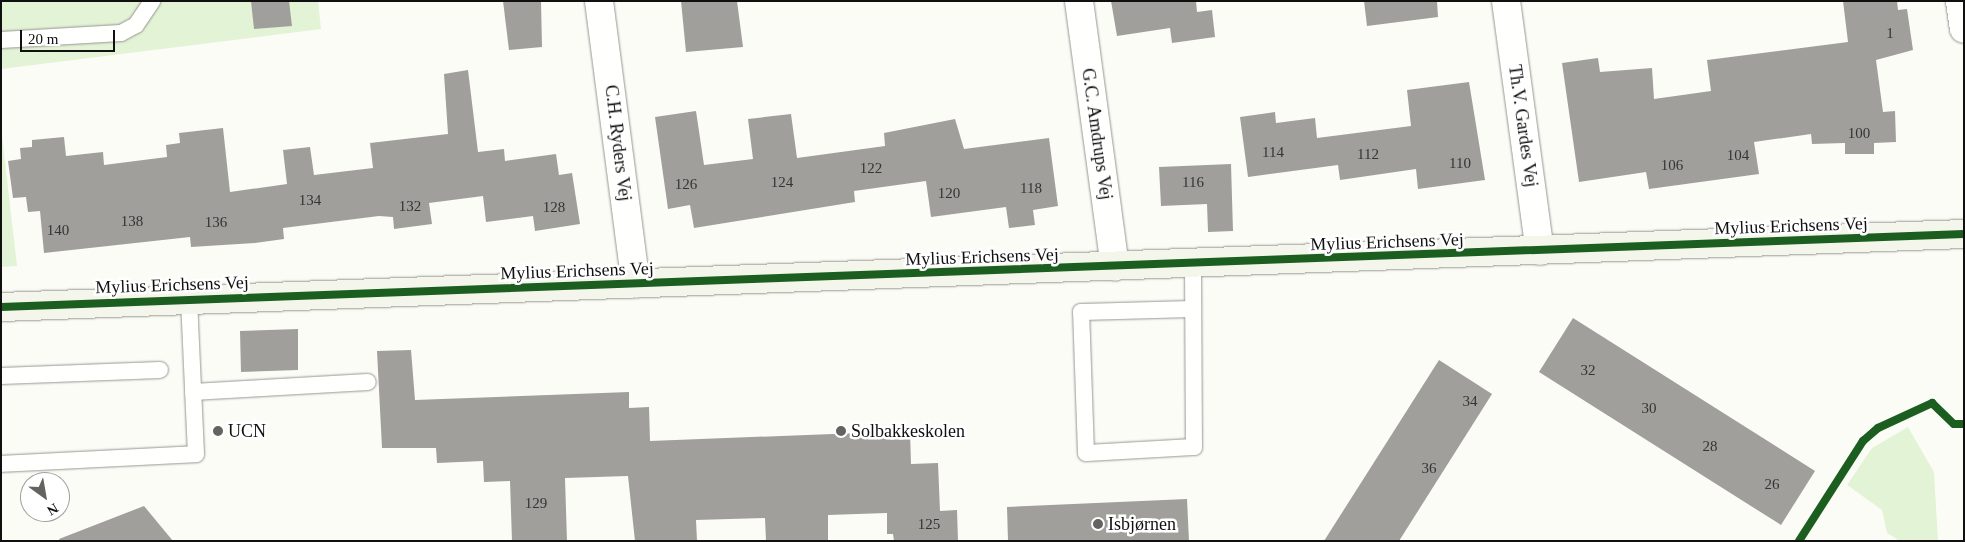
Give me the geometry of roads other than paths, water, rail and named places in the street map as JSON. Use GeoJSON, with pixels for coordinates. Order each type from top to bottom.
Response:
{"type":"FeatureCollection","features":[{"type":"Feature","properties":{"kind":"street","name":"C.H. Ryders Vej"},"geometry":{"type":"LineString","coordinates":[[599,1],[636,284]]}},
{"type":"Feature","properties":{"kind":"street","name":"G.C. Amdrups Vej"},"geometry":{"type":"LineString","coordinates":[[1079,1],[1115,267]]}},
{"type":"Feature","properties":{"kind":"street","name":"Th.V. Gardes Vej"},"geometry":{"type":"LineString","coordinates":[[1506,1],[1540,251]]}},
{"type":"Feature","properties":{"kind":"street"},"geometry":{"type":"LineString","coordinates":[[1960,1],[1964,29]]}},
{"type":"Feature","properties":{"kind":"street","name":"Mylius Erichsens Vej"},"geometry":{"type":"LineString","coordinates":[[1,307],[1964,234]]}},
{"type":"Feature","properties":{"kind":"lane"},"geometry":{"type":"LineString","coordinates":[[1,40],[121,33],[136,25],[152,1]]}},
{"type":"Feature","properties":{"kind":"lane"},"geometry":{"type":"LineString","coordinates":[[1193,264],[1194,447],[1086,453],[1081,312],[1193,309]]}},
{"type":"Feature","properties":{"kind":"lane"},"geometry":{"type":"LineString","coordinates":[[1,464],[196,454],[189,300]]}},
{"type":"Feature","properties":{"kind":"lane"},"geometry":{"type":"LineString","coordinates":[[1,376],[160,370]]}},
{"type":"Feature","properties":{"kind":"lane"},"geometry":{"type":"LineString","coordinates":[[193,392],[368,382]]}},
{"type":"Feature","properties":{"kind":"place","name":"UCN"},"geometry":{"type":"Point","coordinates":[218,431]}},
{"type":"Feature","properties":{"kind":"place","name":"Solbakkeskolen"},"geometry":{"type":"Point","coordinates":[841,431]}},
{"type":"Feature","properties":{"kind":"place","name":"Isbjørnen"},"geometry":{"type":"Point","coordinates":[1098,524]}}]}
